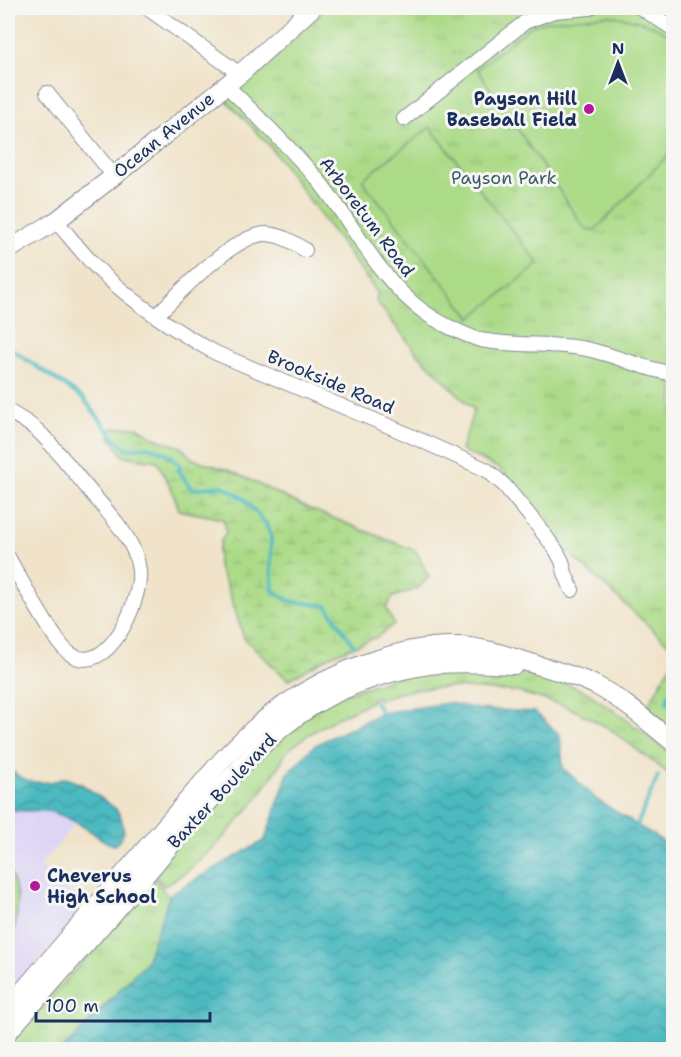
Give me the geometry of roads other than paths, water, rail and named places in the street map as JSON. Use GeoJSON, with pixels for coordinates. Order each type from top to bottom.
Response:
{"type":"FeatureCollection","features":[{"type":"Feature","properties":{"kind":"street","name":"Arboretum Road"},"geometry":{"type":"LineString","coordinates":[[147,8],[233,80],[319,182],[391,282],[424,312],[477,339],[583,349],[674,374]]}},
{"type":"Feature","properties":{"kind":"street","name":"Ocean Avenue"},"geometry":{"type":"LineString","coordinates":[[8,250],[56,221],[114,176],[233,80],[312,8]]}},
{"type":"Feature","properties":{"kind":"street"},"geometry":{"type":"LineString","coordinates":[[404,119],[525,22],[554,10],[590,8]]}},
{"type":"Feature","properties":{"kind":"street"},"geometry":{"type":"LineString","coordinates":[[641,8],[674,29]]}},
{"type":"Feature","properties":{"kind":"street"},"geometry":{"type":"LineString","coordinates":[[47,93],[114,176]]}},
{"type":"Feature","properties":{"kind":"street","name":"Brookside Road"},"geometry":{"type":"LineString","coordinates":[[56,221],[102,272],[156,316],[197,343],[487,470],[504,485],[556,550],[572,590]]}},
{"type":"Feature","properties":{"kind":"street"},"geometry":{"type":"LineString","coordinates":[[156,316],[227,251],[245,240],[266,234],[285,238],[305,250]]}},
{"type":"Feature","properties":{"kind":"street"},"geometry":{"type":"LineString","coordinates":[[8,411],[38,431],[131,544],[139,571],[136,599],[119,633],[103,653],[92,659],[80,659],[69,653],[47,623],[8,557]]}},
{"type":"Feature","properties":{"kind":"street","name":"Baxter Boulevard"},"geometry":{"type":"LineString","coordinates":[[8,1008],[247,734],[283,705],[310,688],[358,666],[388,656],[436,647],[479,648],[566,673],[597,686],[674,742]]}},
{"type":"Feature","properties":{"kind":"street","name":"Baxter Boulevard"},"geometry":{"type":"LineString","coordinates":[[8,1032],[225,783],[274,734],[301,713],[351,687],[410,669],[461,663],[538,665]]}},
{"type":"Feature","properties":{"kind":"water"},"geometry":{"type":"Polygon","coordinates":[[[449,703],[478,709],[535,712],[560,735],[563,768],[596,799],[673,848],[673,1049],[63,1049],[146,962],[170,894],[265,840],[288,773],[315,745],[381,713],[449,703]]]}},
{"type":"Feature","properties":{"kind":"water"},"geometry":{"type":"Polygon","coordinates":[[[8,767],[28,781],[42,783],[66,778],[83,785],[116,809],[121,817],[124,832],[119,841],[114,845],[108,843],[75,822],[55,813],[8,809],[8,767]]]}},
{"type":"Feature","properties":{"kind":"waterway"},"geometry":{"type":"LineString","coordinates":[[8,345],[83,398],[126,449],[147,447],[166,453],[181,466],[178,470],[192,489],[223,486],[243,498],[266,524],[271,536],[273,591],[289,601],[327,606],[354,646]]}},
{"type":"Feature","properties":{"kind":"waterway"},"geometry":{"type":"LineString","coordinates":[[667,704],[668,695],[674,692]]}},
{"type":"Feature","properties":{"kind":"waterway"},"geometry":{"type":"LineString","coordinates":[[375,701],[381,713]]}},
{"type":"Feature","properties":{"kind":"waterway"},"geometry":{"type":"LineString","coordinates":[[637,825],[658,776]]}},
{"type":"Feature","properties":{"kind":"place","name":"Payson Hill Baseball Field"},"geometry":{"type":"Point","coordinates":[589,109]}},
{"type":"Feature","properties":{"kind":"place","name":"Cheverus High School"},"geometry":{"type":"Point","coordinates":[35,886]}},
{"type":"Feature","properties":{"kind":"park label","name":"Payson Park"},"geometry":{"type":"Point","coordinates":[504,178]}}]}
